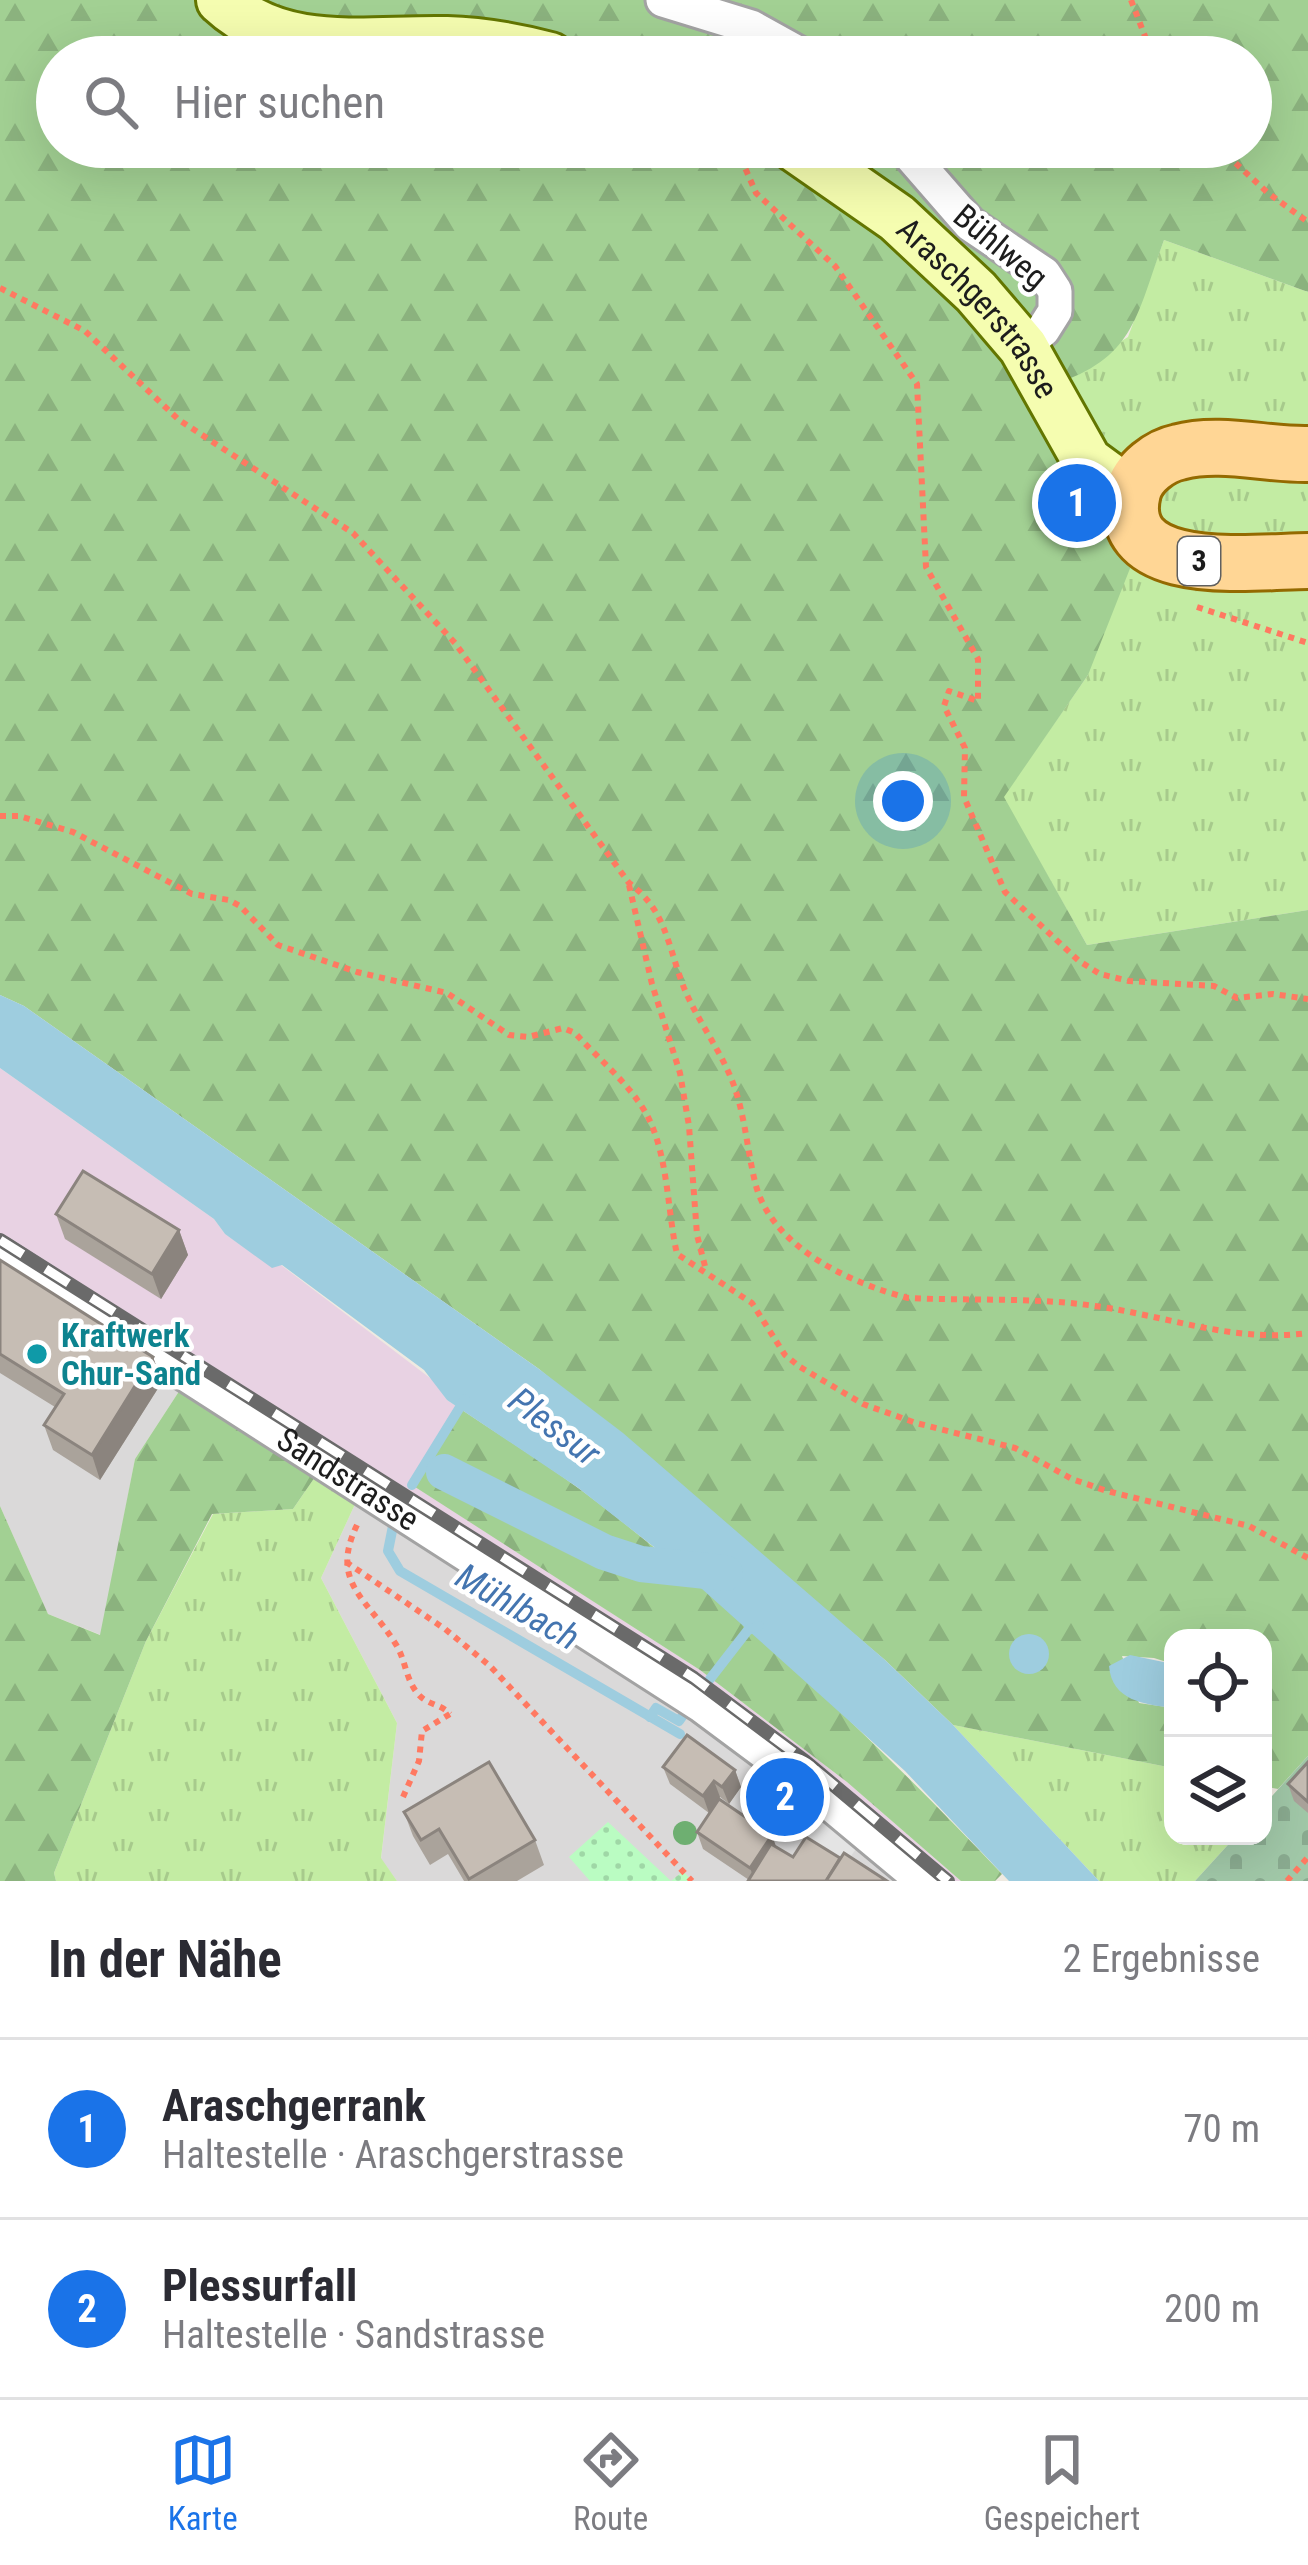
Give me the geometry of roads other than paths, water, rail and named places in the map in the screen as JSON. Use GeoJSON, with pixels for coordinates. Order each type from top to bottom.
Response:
{"type":"FeatureCollection","features":[{"type":"Feature","properties":{"kind":"main road"},"geometry":{"type":"LineString","coordinates":[[1132,494],[1147,470],[1174,452],[1308,454]]}},
{"type":"Feature","properties":{"kind":"main road","name":"3"},"geometry":{"type":"LineString","coordinates":[[1132,494],[1135,524],[1142,538],[1167,556],[1209,562],[1308,560]]}},
{"type":"Feature","properties":{"kind":"street"},"geometry":{"type":"LineString","coordinates":[[221,0],[252,24],[287,36]]}},
{"type":"Feature","properties":{"kind":"street"},"geometry":{"type":"LineString","coordinates":[[663,0],[767,36]]}},
{"type":"Feature","properties":{"kind":"street","name":"Araschgerstrasse"},"geometry":{"type":"LineString","coordinates":[[827,168],[928,244],[976,292],[1023,347],[1087,461],[1132,494]]}},
{"type":"Feature","properties":{"kind":"street","name":"Bühlweg"},"geometry":{"type":"LineString","coordinates":[[921,168],[970,224],[1051,283],[1055,311],[1043,330],[1023,347]]}},
{"type":"Feature","properties":{"kind":"street","name":"Sandstrasse"},"geometry":{"type":"LineString","coordinates":[[0,1255],[701,1705],[803,1781],[923,1881]]}},
{"type":"Feature","properties":{"kind":"water","name":"Plessur"},"geometry":{"type":"Polygon","coordinates":[[[0,995],[24,1006],[623,1433],[885,1660],[953,1725],[1099,1881],[1009,1881],[905,1771],[663,1554],[577,1487],[447,1400],[424,1370],[282,1265],[272,1268],[225,1234],[214,1219],[0,1068],[0,995]]]}},
{"type":"Feature","properties":{"kind":"water"},"geometry":{"type":"Polygon","coordinates":[[[1029,1634],[1043,1640],[1049,1654],[1043,1668],[1029,1674],[1015,1668],[1009,1654],[1015,1640],[1029,1634]]]}},
{"type":"Feature","properties":{"kind":"water"},"geometry":{"type":"Polygon","coordinates":[[[1130,1655],[1164,1662],[1164,1707],[1123,1694],[1109,1666],[1130,1655]]]}},
{"type":"Feature","properties":{"kind":"waterway","name":"Mühlbach"},"geometry":{"type":"LineString","coordinates":[[412,1485],[465,1399]]}},
{"type":"Feature","properties":{"kind":"waterway"},"geometry":{"type":"LineString","coordinates":[[444,1472],[604,1552],[641,1564],[725,1573]]}},
{"type":"Feature","properties":{"kind":"waterway","name":"Mühlbach"},"geometry":{"type":"LineString","coordinates":[[393,1526],[388,1551],[400,1571],[680,1734]]}},
{"type":"Feature","properties":{"kind":"waterway","name":"Mühlbach"},"geometry":{"type":"LineString","coordinates":[[710,1679],[748,1630],[759,1626]]}},
{"type":"Feature","properties":{"kind":"waterway","name":"Mühlbach"},"geometry":{"type":"LineString","coordinates":[[650,1717],[656,1708],[679,1721],[686,1711]]}},
{"type":"Feature","properties":{"kind":"railway"},"geometry":{"type":"LineString","coordinates":[[0,1240],[694,1678],[805,1761],[948,1881]]}},
{"type":"Feature","properties":{"kind":"place","name":"Araschgerrank"},"geometry":{"type":"Point","coordinates":[1077,503]}},
{"type":"Feature","properties":{"kind":"place","name":"Kraftwerk Chur-Sand"},"geometry":{"type":"Point","coordinates":[37,1354]}},
{"type":"Feature","properties":{"kind":"place","name":"Plessurfall"},"geometry":{"type":"Point","coordinates":[785,1797]}}]}
